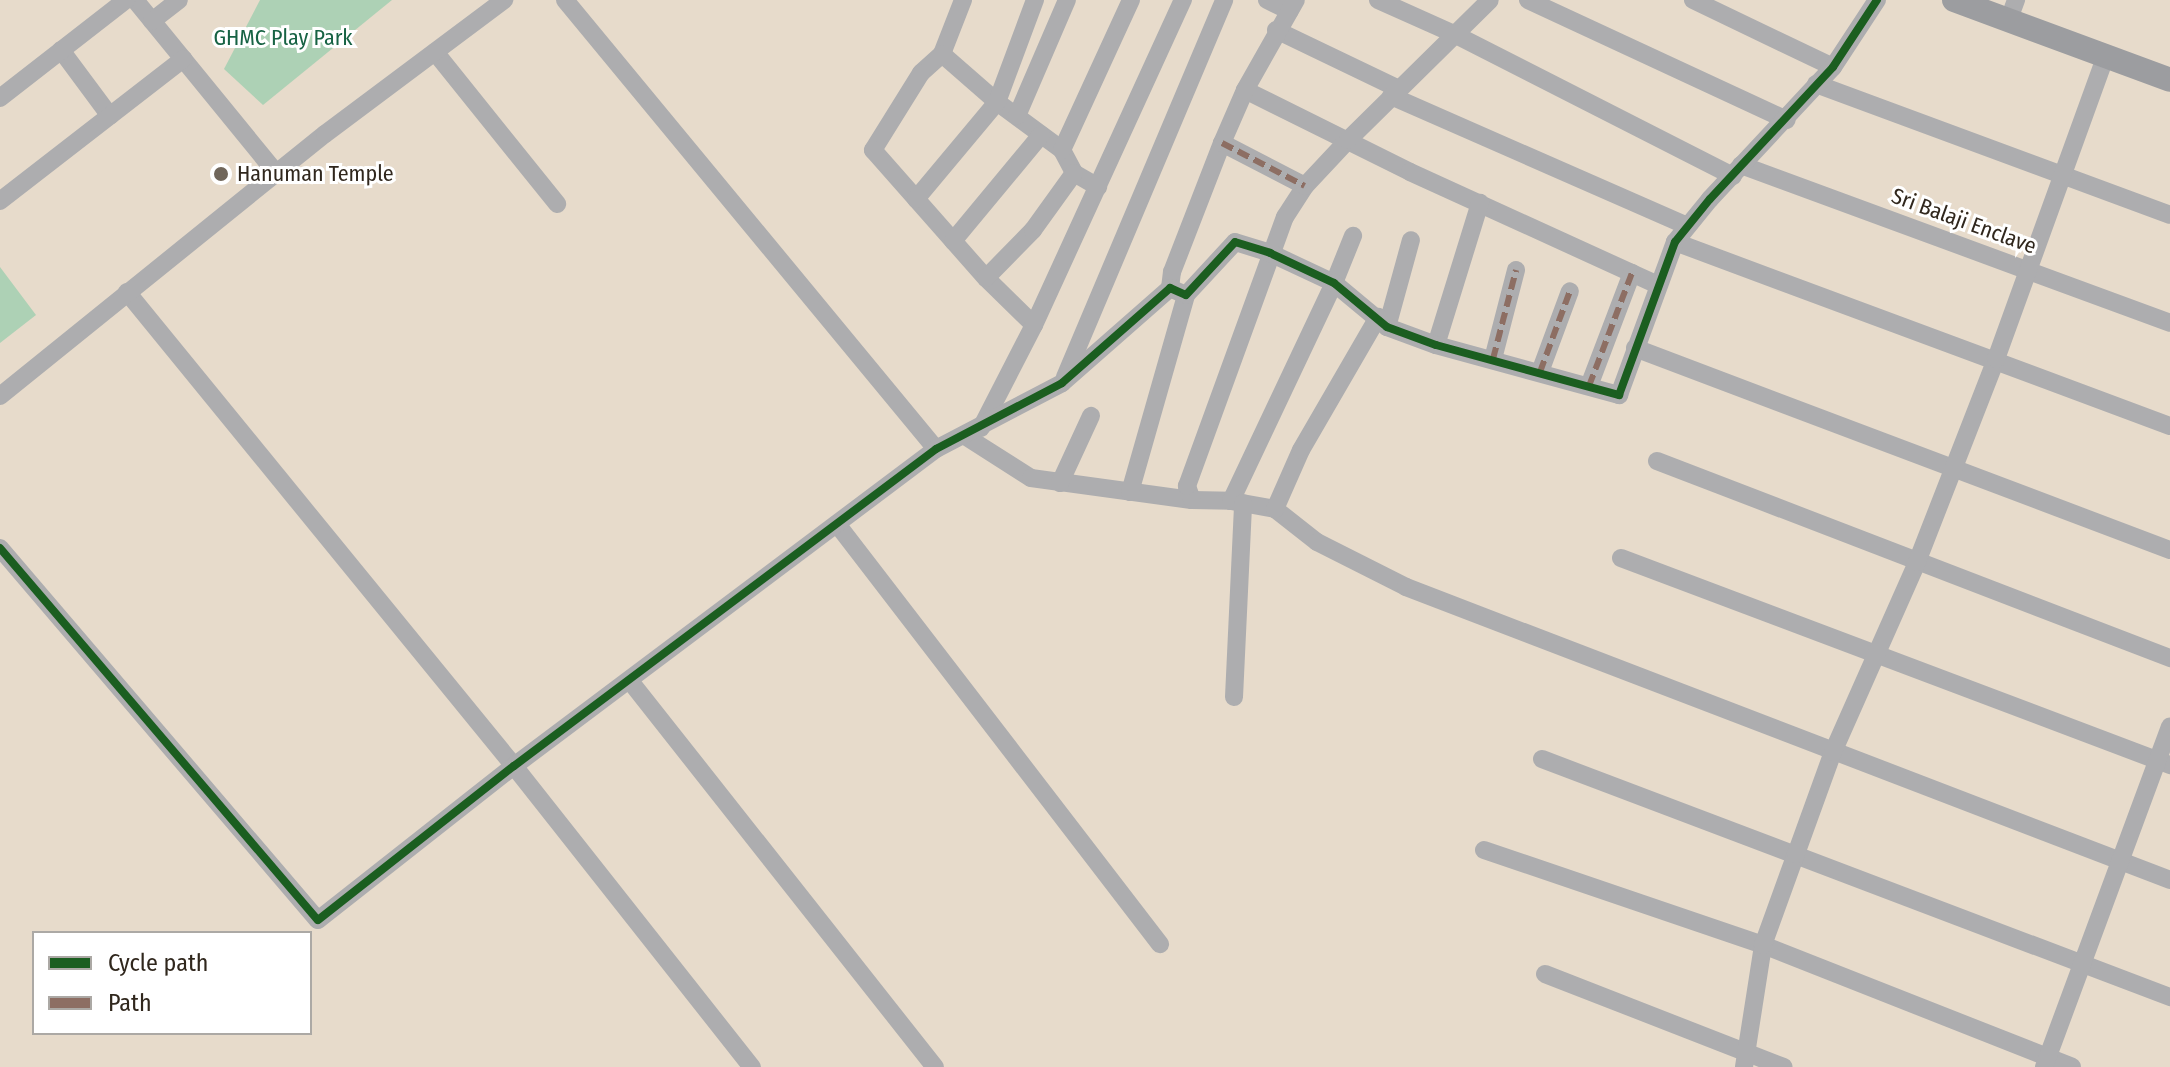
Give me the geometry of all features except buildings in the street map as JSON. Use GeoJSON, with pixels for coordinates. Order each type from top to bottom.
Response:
{"type":"FeatureCollection","features":[{"type":"Feature","properties":{"kind":"main road"},"geometry":{"type":"LineString","coordinates":[[1954,0],[2170,80]]}},
{"type":"Feature","properties":{"kind":"main road"},"geometry":{"type":"LineString","coordinates":[[1985,0],[2014,5],[2170,68]]}},
{"type":"Feature","properties":{"kind":"street"},"geometry":{"type":"LineString","coordinates":[[0,98],[126,0]]}},
{"type":"Feature","properties":{"kind":"street"},"geometry":{"type":"LineString","coordinates":[[135,0],[276,173]]}},
{"type":"Feature","properties":{"kind":"street"},"geometry":{"type":"LineString","coordinates":[[152,21],[179,0]]}},
{"type":"Feature","properties":{"kind":"street"},"geometry":{"type":"LineString","coordinates":[[0,396],[276,173],[504,0]]}},
{"type":"Feature","properties":{"kind":"street"},"geometry":{"type":"LineString","coordinates":[[565,0],[936,449]]}},
{"type":"Feature","properties":{"kind":"street"},"geometry":{"type":"LineString","coordinates":[[962,0],[942,54],[921,73],[873,150],[986,278],[1034,325]]}},
{"type":"Feature","properties":{"kind":"street"},"geometry":{"type":"LineString","coordinates":[[916,199],[997,102],[1035,0]]}},
{"type":"Feature","properties":{"kind":"street"},"geometry":{"type":"LineString","coordinates":[[1017,116],[1067,0]]}},
{"type":"Feature","properties":{"kind":"street"},"geometry":{"type":"LineString","coordinates":[[1062,150],[1131,0]]}},
{"type":"Feature","properties":{"kind":"street"},"geometry":{"type":"LineString","coordinates":[[973,432],[1034,325],[1183,0]]}},
{"type":"Feature","properties":{"kind":"street"},"geometry":{"type":"LineString","coordinates":[[1062,383],[1224,0]]}},
{"type":"Feature","properties":{"kind":"street"},"geometry":{"type":"LineString","coordinates":[[1130,492],[1178,292],[1172,272],[1245,90],[1276,30],[1293,5],[1267,0]]}},
{"type":"Feature","properties":{"kind":"street","name":"Sri Balaji Enclave"},"geometry":{"type":"LineString","coordinates":[[1378,0],[1737,170],[2170,323]]}},
{"type":"Feature","properties":{"kind":"street"},"geometry":{"type":"LineString","coordinates":[[1192,500],[1187,486],[1285,217],[1305,186],[1348,140],[1490,0]]}},
{"type":"Feature","properties":{"kind":"street"},"geometry":{"type":"LineString","coordinates":[[1528,0],[1786,120]]}},
{"type":"Feature","properties":{"kind":"street"},"geometry":{"type":"LineString","coordinates":[[1693,0],[1833,67]]}},
{"type":"Feature","properties":{"kind":"street"},"geometry":{"type":"LineString","coordinates":[[0,548],[318,920],[514,766],[936,449],[1062,383],[1178,292],[1235,242],[1270,253],[1334,283],[1382,322],[1436,345],[1619,395],[1675,242],[1833,67],[1877,0]]}},
{"type":"Feature","properties":{"kind":"street"},"geometry":{"type":"LineString","coordinates":[[1276,30],[1395,92],[1687,226]]}},
{"type":"Feature","properties":{"kind":"street"},"geometry":{"type":"LineString","coordinates":[[61,50],[110,116]]}},
{"type":"Feature","properties":{"kind":"street"},"geometry":{"type":"LineString","coordinates":[[435,52],[557,204]]}},
{"type":"Feature","properties":{"kind":"street"},"geometry":{"type":"LineString","coordinates":[[942,54],[997,102],[1062,150],[1074,173],[1098,187]]}},
{"type":"Feature","properties":{"kind":"street"},"geometry":{"type":"LineString","coordinates":[[1745,1058],[1763,945],[1833,752],[1917,562],[1996,359],[2106,55]]}},
{"type":"Feature","properties":{"kind":"street"},"geometry":{"type":"LineString","coordinates":[[0,201],[183,59]]}},
{"type":"Feature","properties":{"kind":"street"},"geometry":{"type":"LineString","coordinates":[[1816,84],[2170,215]]}},
{"type":"Feature","properties":{"kind":"street"},"geometry":{"type":"LineString","coordinates":[[1245,90],[1658,285]]}},
{"type":"Feature","properties":{"kind":"street"},"geometry":{"type":"LineString","coordinates":[[953,241],[1041,135]]}},
{"type":"Feature","properties":{"kind":"street"},"geometry":{"type":"LineString","coordinates":[[1222,143],[1305,186]]}},
{"type":"Feature","properties":{"kind":"street"},"geometry":{"type":"LineString","coordinates":[[986,278],[1033,230],[1074,173]]}},
{"type":"Feature","properties":{"kind":"street"},"geometry":{"type":"LineString","coordinates":[[1436,345],[1480,203]]}},
{"type":"Feature","properties":{"kind":"street"},"geometry":{"type":"LineString","coordinates":[[1234,697],[1237,502],[1353,236]]}},
{"type":"Feature","properties":{"kind":"street"},"geometry":{"type":"LineString","coordinates":[[1275,509],[1301,450],[1382,322],[1411,240]]}},
{"type":"Feature","properties":{"kind":"street"},"geometry":{"type":"LineString","coordinates":[[1675,242],[2170,426]]}},
{"type":"Feature","properties":{"kind":"street"},"geometry":{"type":"LineString","coordinates":[[1493,359],[1516,270]]}},
{"type":"Feature","properties":{"kind":"street"},"geometry":{"type":"LineString","coordinates":[[1589,386],[1632,273]]}},
{"type":"Feature","properties":{"kind":"street"},"geometry":{"type":"LineString","coordinates":[[1540,372],[1570,291]]}},
{"type":"Feature","properties":{"kind":"street"},"geometry":{"type":"LineString","coordinates":[[127,292],[514,766],[752,1067]]}},
{"type":"Feature","properties":{"kind":"street"},"geometry":{"type":"LineString","coordinates":[[1635,348],[2170,550]]}},
{"type":"Feature","properties":{"kind":"street"},"geometry":{"type":"LineString","coordinates":[[1060,483],[1091,416]]}},
{"type":"Feature","properties":{"kind":"street"},"geometry":{"type":"LineString","coordinates":[[973,432],[1031,478],[1275,509],[1317,542],[1406,587],[2170,880]]}},
{"type":"Feature","properties":{"kind":"street"},"geometry":{"type":"LineString","coordinates":[[1657,461],[2170,658]]}},
{"type":"Feature","properties":{"kind":"street"},"geometry":{"type":"LineString","coordinates":[[837,524],[1160,944]]}},
{"type":"Feature","properties":{"kind":"street"},"geometry":{"type":"LineString","coordinates":[[1621,558],[2164,762]]}},
{"type":"Feature","properties":{"kind":"street"},"geometry":{"type":"LineString","coordinates":[[630,681],[935,1067]]}},
{"type":"Feature","properties":{"kind":"street"},"geometry":{"type":"LineString","coordinates":[[2046,1063],[2120,861],[2164,762],[2170,727]]}},
{"type":"Feature","properties":{"kind":"street"},"geometry":{"type":"LineString","coordinates":[[1542,759],[2170,997]]}},
{"type":"Feature","properties":{"kind":"street"},"geometry":{"type":"LineString","coordinates":[[1484,850],[1763,945],[2046,1063],[2072,1067]]}},
{"type":"Feature","properties":{"kind":"street"},"geometry":{"type":"LineString","coordinates":[[1545,974],[1745,1058],[1784,1067]]}},
{"type":"Feature","properties":{"kind":"green space","name":"GHMC Play Park"},"geometry":{"type":"Polygon","coordinates":[[[260,0],[392,0],[263,105],[224,69],[260,0]]]}},
{"type":"Feature","properties":{"kind":"green space"},"geometry":{"type":"Polygon","coordinates":[[[0,267],[36,315],[0,343],[0,267]]]}},
{"type":"Feature","properties":{"kind":"marked path"},"geometry":{"type":"LineString","coordinates":[[1222,143],[1305,186]]}},
{"type":"Feature","properties":{"kind":"marked path"},"geometry":{"type":"LineString","coordinates":[[1493,359],[1516,270]]}},
{"type":"Feature","properties":{"kind":"marked path"},"geometry":{"type":"LineString","coordinates":[[1589,386],[1632,273]]}},
{"type":"Feature","properties":{"kind":"marked path"},"geometry":{"type":"LineString","coordinates":[[1540,372],[1570,291]]}},
{"type":"Feature","properties":{"kind":"cycle path"},"geometry":{"type":"LineString","coordinates":[[0,548],[318,920],[514,766],[936,449],[1062,383],[1170,288],[1186,295],[1235,242],[1270,253],[1334,283],[1387,327],[1436,345],[1619,395],[1675,242],[1710,199],[1833,67],[1877,0]]}},
{"type":"Feature","properties":{"kind":"place","name":"Hanuman Temple"},"geometry":{"type":"Point","coordinates":[221,174]}}]}
